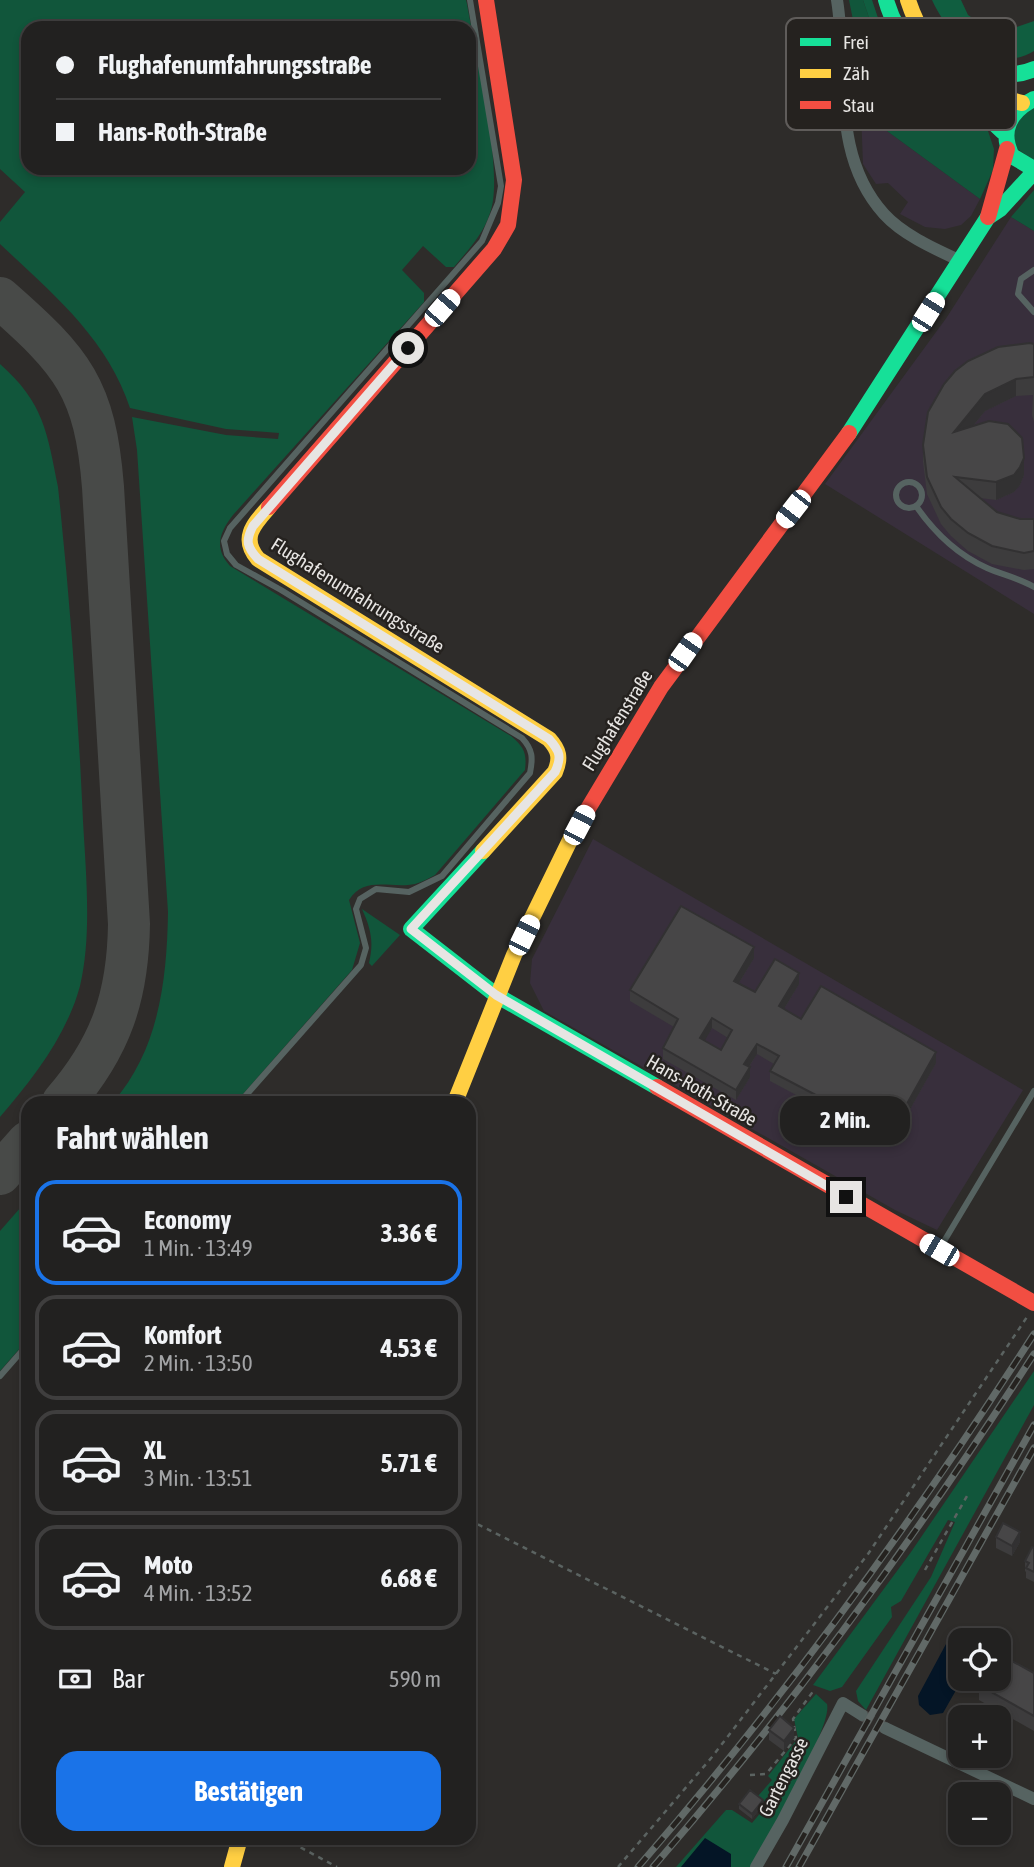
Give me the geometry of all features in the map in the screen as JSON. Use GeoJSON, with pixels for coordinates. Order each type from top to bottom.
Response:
{"type":"FeatureCollection","features":[{"type":"Feature","properties":{"kind":"main road","name":"Flughafenumfahrungsstraße"},"geometry":{"type":"LineString","coordinates":[[486,0],[514,180],[508,225],[494,249],[253,526],[247,538],[249,549],[258,559],[549,739],[559,751],[560,761],[555,772],[411,929],[496,995]]}},
{"type":"Feature","properties":{"kind":"main road"},"geometry":{"type":"LineString","coordinates":[[886,0],[894,18]]}},
{"type":"Feature","properties":{"kind":"main road"},"geometry":{"type":"LineString","coordinates":[[908,0],[915,18]]}},
{"type":"Feature","properties":{"kind":"main road"},"geometry":{"type":"LineString","coordinates":[[1016,74],[1034,69]]}},
{"type":"Feature","properties":{"kind":"main road","name":"Flughafenstraße"},"geometry":{"type":"LineString","coordinates":[[988,217],[989,202],[1005,166],[1007,149],[1003,132]]}},
{"type":"Feature","properties":{"kind":"main road","name":"Flughafenstraße"},"geometry":{"type":"LineString","coordinates":[[457,1096],[496,995],[556,870],[638,722],[698,634],[836,451],[988,217],[1000,209],[1034,171],[1024,167],[1007,149]]}},
{"type":"Feature","properties":{"kind":"main road","name":"Hans-Roth-Straße"},"geometry":{"type":"LineString","coordinates":[[496,995],[939,1250],[1030,1310]]}},
{"type":"Feature","properties":{"kind":"main road"},"geometry":{"type":"LineString","coordinates":[[232,1867],[238,1845]]}},
{"type":"Feature","properties":{"kind":"street"},"geometry":{"type":"LineString","coordinates":[[837,0],[840,18]]}},
{"type":"Feature","properties":{"kind":"street"},"geometry":{"type":"LineString","coordinates":[[846,130],[847,143],[859,181],[885,215],[932,247],[961,261]]}},
{"type":"Feature","properties":{"kind":"street","name":"Gartengasse"},"geometry":{"type":"LineString","coordinates":[[756,1867],[843,1703],[862,1715]]}},
{"type":"Feature","properties":{"kind":"street"},"geometry":{"type":"LineString","coordinates":[[885,1728],[1034,1798]]}},
{"type":"Feature","properties":{"kind":"lane"},"geometry":{"type":"LineString","coordinates":[[470,0],[474,21]]}},
{"type":"Feature","properties":{"kind":"lane"},"geometry":{"type":"LineString","coordinates":[[245,1096],[361,965],[366,948],[356,909],[360,898],[376,889],[408,892],[442,876],[530,773],[533,758],[531,747],[522,738],[236,565],[227,554],[224,541],[230,528],[482,241],[491,226],[501,186],[476,36]]}},
{"type":"Feature","properties":{"kind":"lane"},"geometry":{"type":"LineString","coordinates":[[1034,270],[1021,279],[1018,294],[1034,312]]}},
{"type":"Feature","properties":{"kind":"lane"},"geometry":{"type":"LineString","coordinates":[[901,484],[917,485],[921,491],[916,506],[908,508],[896,499],[901,484]]}},
{"type":"Feature","properties":{"kind":"lane"},"geometry":{"type":"LineString","coordinates":[[916,506],[926,521],[959,552],[983,566],[1034,587]]}},
{"type":"Feature","properties":{"kind":"lane"},"geometry":{"type":"LineString","coordinates":[[360,898],[367,903]]}},
{"type":"Feature","properties":{"kind":"lane"},"geometry":{"type":"LineString","coordinates":[[939,1250],[1034,1091]]}},
{"type":"Feature","properties":{"kind":"lane"},"geometry":{"type":"LineString","coordinates":[[0,1376],[21,1352]]}},
{"type":"Feature","properties":{"kind":"path"},"geometry":{"type":"LineString","coordinates":[[618,1867],[777,1674],[912,1492],[1030,1310]]}},
{"type":"Feature","properties":{"kind":"path"},"geometry":{"type":"LineString","coordinates":[[925,1570],[967,1496]]}},
{"type":"Feature","properties":{"kind":"path"},"geometry":{"type":"LineString","coordinates":[[476,1524],[777,1674]]}},
{"type":"Feature","properties":{"kind":"path"},"geometry":{"type":"LineString","coordinates":[[750,1775],[766,1774],[792,1745],[796,1738],[793,1719],[814,1690]]}},
{"type":"Feature","properties":{"kind":"path"},"geometry":{"type":"LineString","coordinates":[[296,1845],[337,1867]]}},
{"type":"Feature","properties":{"kind":"shaded area"},"geometry":{"type":"Polygon","coordinates":[[[862,130],[886,130],[980,199],[971,216],[961,225],[945,229],[925,227],[900,214],[908,202],[888,183],[876,184],[863,164],[862,130]]]}},
{"type":"Feature","properties":{"kind":"shaded area"},"geometry":{"type":"Polygon","coordinates":[[[1011,217],[1034,231],[1034,614],[825,484],[947,317],[1011,217]]]}},
{"type":"Feature","properties":{"kind":"shaded area"},"geometry":{"type":"Polygon","coordinates":[[[593,839],[1023,1090],[937,1230],[895,1210],[544,1011],[530,983],[532,959],[593,839]]]}},
{"type":"Feature","properties":{"kind":"green space"},"geometry":{"type":"Polygon","coordinates":[[[0,0],[466,0],[470,21],[21,21],[21,175],[476,175],[476,51],[494,170],[494,195],[487,221],[475,242],[454,267],[446,267],[423,246],[402,270],[424,293],[424,302],[233,515],[224,528],[220,547],[230,566],[511,736],[524,751],[525,770],[435,875],[415,884],[370,885],[355,892],[349,900],[360,943],[352,970],[241,1096],[118,1096],[141,1060],[157,1013],[165,963],[168,912],[137,450],[132,417],[226,435],[278,439],[279,433],[226,429],[130,408],[120,383],[92,338],[58,299],[0,244],[0,222],[25,192],[0,169],[0,0]]]}},
{"type":"Feature","properties":{"kind":"green space"},"geometry":{"type":"Polygon","coordinates":[[[849,0],[863,0],[869,18],[853,18],[849,0]]]}},
{"type":"Feature","properties":{"kind":"green space"},"geometry":{"type":"Polygon","coordinates":[[[863,0],[872,0],[878,18],[869,18],[863,0]]]}},
{"type":"Feature","properties":{"kind":"green space"},"geometry":{"type":"Polygon","coordinates":[[[932,0],[961,0],[968,15],[972,18],[943,18],[932,0]]]}},
{"type":"Feature","properties":{"kind":"green space"},"geometry":{"type":"Polygon","coordinates":[[[1034,21],[1034,51],[1018,58],[1016,27],[1034,21]]]}},
{"type":"Feature","properties":{"kind":"green space"},"geometry":{"type":"Polygon","coordinates":[[[1034,106],[1034,161],[1015,147],[1016,119],[1034,106]]]}},
{"type":"Feature","properties":{"kind":"green space"},"geometry":{"type":"Polygon","coordinates":[[[886,130],[988,130],[994,149],[993,170],[980,199],[886,130]]]}},
{"type":"Feature","properties":{"kind":"green space"},"geometry":{"type":"Polygon","coordinates":[[[1034,190],[1034,231],[1011,217],[1034,190]]]}},
{"type":"Feature","properties":{"kind":"green space"},"geometry":{"type":"Polygon","coordinates":[[[0,364],[15,378],[35,406],[46,434],[58,487],[76,696],[87,904],[84,966],[67,1022],[47,1056],[0,1117],[0,364]]]}},
{"type":"Feature","properties":{"kind":"green space"},"geometry":{"type":"Polygon","coordinates":[[[362,909],[400,935],[372,966],[369,963],[371,936],[362,909]]]}},
{"type":"Feature","properties":{"kind":"green space"},"geometry":{"type":"Polygon","coordinates":[[[21,1207],[21,1347],[0,1371],[0,1231],[21,1207]]]}},
{"type":"Feature","properties":{"kind":"green space"},"geometry":{"type":"Polygon","coordinates":[[[1034,1371],[1034,1405],[866,1710],[858,1701],[856,1691],[931,1577],[955,1522],[948,1520],[901,1601],[891,1607],[892,1617],[842,1687],[830,1691],[813,1685],[911,1552],[1034,1371]]]}},
{"type":"Feature","properties":{"kind":"green space"},"geometry":{"type":"Polygon","coordinates":[[[816,1694],[827,1704],[820,1736],[750,1867],[676,1867],[726,1810],[732,1810],[752,1823],[768,1804],[758,1796],[772,1780],[768,1776],[798,1738],[794,1719],[816,1694]]]}},
{"type":"Feature","properties":{"kind":"water"},"geometry":{"type":"Polygon","coordinates":[[[948,1643],[948,1691],[956,1691],[943,1713],[930,1715],[919,1705],[918,1696],[948,1643]]]}},
{"type":"Feature","properties":{"kind":"water"},"geometry":{"type":"Polygon","coordinates":[[[705,1838],[731,1854],[731,1867],[681,1867],[705,1838]]]}},
{"type":"Feature","properties":{"kind":"building"},"geometry":{"type":"Polygon","coordinates":[[[1034,344],[1034,377],[1016,379],[985,394],[954,432],[989,421],[1008,424],[1022,438],[1024,458],[1014,475],[996,482],[955,477],[997,512],[1020,519],[1034,519],[1034,551],[1024,553],[992,546],[968,533],[951,519],[941,507],[927,477],[923,445],[928,412],[955,371],[968,361],[998,347],[1034,344]]]}},
{"type":"Feature","properties":{"kind":"building"},"geometry":{"type":"Polygon","coordinates":[[[681,906],[754,947],[734,981],[755,992],[775,959],[799,973],[779,1006],[801,1019],[821,986],[936,1052],[890,1134],[770,1071],[779,1056],[757,1044],[744,1064],[750,1067],[736,1090],[663,1048],[678,1019],[630,990],[681,906]],[[712,1018],[700,1038],[721,1050],[732,1030],[712,1018]]]}},
{"type":"Feature","properties":{"kind":"building"},"geometry":{"type":"Polygon","coordinates":[[[1003,1523],[1020,1532],[1012,1546],[996,1537],[1003,1523]]]}},
{"type":"Feature","properties":{"kind":"building"},"geometry":{"type":"Polygon","coordinates":[[[1032,1547],[1034,1572],[1026,1568],[1029,1563],[1025,1561],[1032,1547]]]}},
{"type":"Feature","properties":{"kind":"building"},"geometry":{"type":"Polygon","coordinates":[[[1011,1661],[1034,1673],[1034,1716],[990,1691],[1011,1691],[1011,1661]]]}},
{"type":"Feature","properties":{"kind":"building"},"geometry":{"type":"Polygon","coordinates":[[[780,1716],[794,1728],[784,1741],[769,1730],[780,1716]]]}},
{"type":"Feature","properties":{"kind":"building"},"geometry":{"type":"Polygon","coordinates":[[[750,1790],[763,1800],[752,1814],[739,1804],[750,1790]]]}},
{"type":"Feature","properties":{"kind":"taxiway"},"geometry":{"type":"LineString","coordinates":[[0,298],[46,341],[76,379],[94,425],[103,487],[129,924],[128,950],[114,1019],[93,1061],[68,1096]]}},
{"type":"Feature","properties":{"kind":"taxiway"},"geometry":{"type":"LineString","coordinates":[[0,1174],[21,1150]]}},
{"type":"Feature","properties":{"kind":"tunnel"},"geometry":{"type":"LineString","coordinates":[[862,1715],[885,1728]]}},
{"type":"Feature","properties":{"kind":"railway"},"geometry":{"type":"LineString","coordinates":[[638,1867],[745,1739],[846,1607],[942,1472],[1034,1334]]}},
{"type":"Feature","properties":{"kind":"railway"},"geometry":{"type":"LineString","coordinates":[[653,1867],[755,1744],[853,1617],[946,1487],[1034,1354]]}},
{"type":"Feature","properties":{"kind":"railway"},"geometry":{"type":"LineString","coordinates":[[786,1867],[1034,1425]]}},
{"type":"Feature","properties":{"kind":"railway"},"geometry":{"type":"LineString","coordinates":[[799,1867],[1034,1448]]}},
{"type":"Feature","properties":{"kind":"traffic: fast"},"geometry":{"type":"LineString","coordinates":[[886,0],[893,18]]}},
{"type":"Feature","properties":{"kind":"traffic: fast"},"geometry":{"type":"LineString","coordinates":[[1016,74],[1034,69]]}},
{"type":"Feature","properties":{"kind":"traffic: fast"},"geometry":{"type":"LineString","coordinates":[[1016,112],[1034,99]]}},
{"type":"Feature","properties":{"kind":"traffic: fast"},"geometry":{"type":"LineString","coordinates":[[1007,130],[1008,147],[1012,156],[1034,169]]}},
{"type":"Feature","properties":{"kind":"traffic: fast"},"geometry":{"type":"LineString","coordinates":[[849,433],[988,217],[1000,209],[1034,172]]}},
{"type":"Feature","properties":{"kind":"traffic: fast"},"geometry":{"type":"LineString","coordinates":[[483,851],[411,929],[496,995],[657,1087]]}},
{"type":"Feature","properties":{"kind":"traffic: slow"},"geometry":{"type":"LineString","coordinates":[[908,0],[915,18]]}},
{"type":"Feature","properties":{"kind":"traffic: slow"},"geometry":{"type":"LineString","coordinates":[[1016,101],[1022,103]]}},
{"type":"Feature","properties":{"kind":"traffic: slow"},"geometry":{"type":"LineString","coordinates":[[269,507],[251,532],[250,544],[258,559],[549,739],[555,747],[558,754],[555,772],[483,851]]}},
{"type":"Feature","properties":{"kind":"traffic: slow"},"geometry":{"type":"LineString","coordinates":[[457,1096],[514,955],[574,832]]}},
{"type":"Feature","properties":{"kind":"traffic: slow"},"geometry":{"type":"LineString","coordinates":[[232,1867],[238,1845]]}},
{"type":"Feature","properties":{"kind":"traffic: jam"},"geometry":{"type":"LineString","coordinates":[[269,507],[494,249],[508,225],[514,180],[486,0]]}},
{"type":"Feature","properties":{"kind":"traffic: jam"},"geometry":{"type":"LineString","coordinates":[[988,217],[1007,149]]}},
{"type":"Feature","properties":{"kind":"traffic: jam"},"geometry":{"type":"LineString","coordinates":[[574,832],[661,687],[849,433]]}},
{"type":"Feature","properties":{"kind":"traffic: jam"},"geometry":{"type":"LineString","coordinates":[[657,1087],[1034,1303]]}},
{"type":"Feature","properties":{"kind":"route"},"geometry":{"type":"LineString","coordinates":[[408,348],[253,526],[247,538],[249,549],[258,559],[549,739],[559,751],[560,761],[555,772],[411,929],[450,962],[496,995],[846,1197]]}}]}
